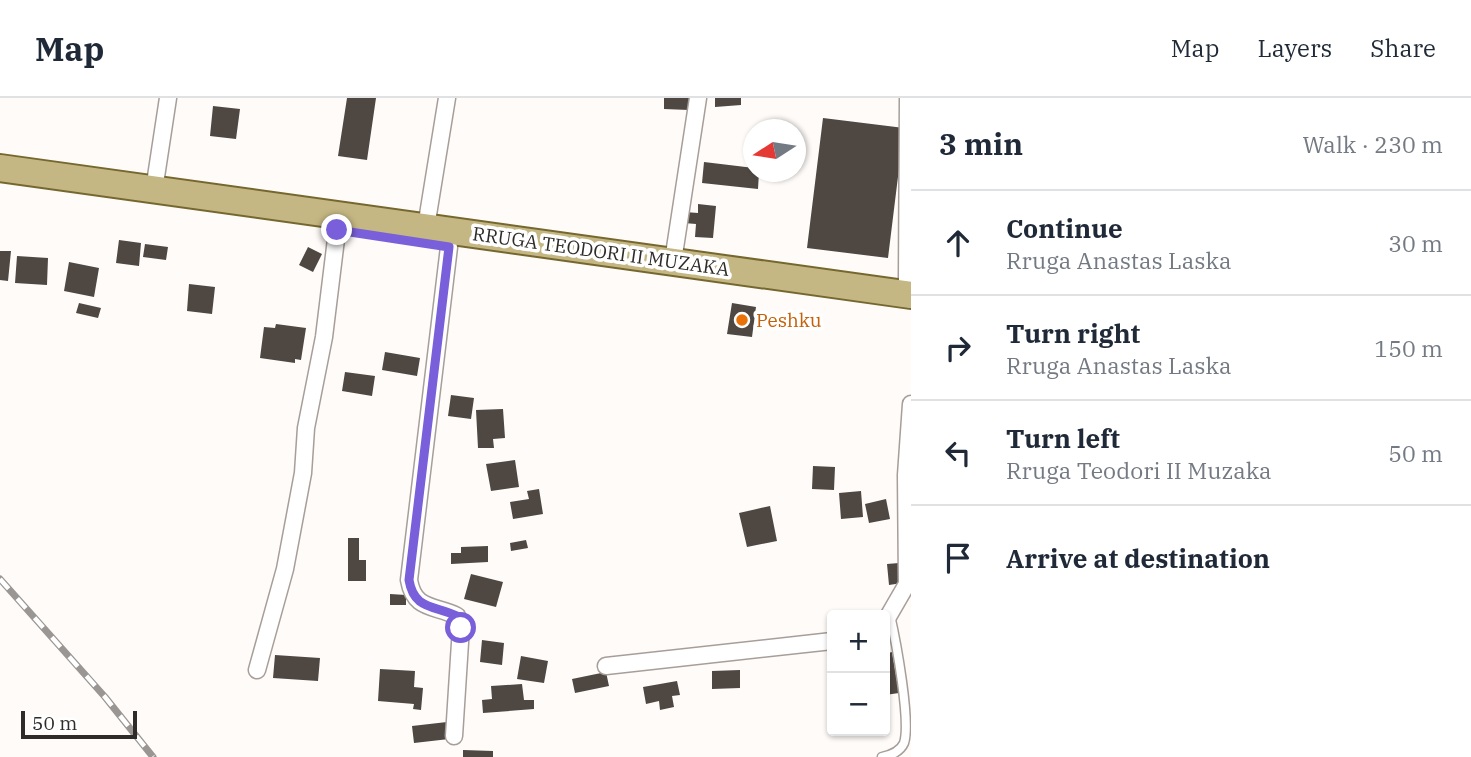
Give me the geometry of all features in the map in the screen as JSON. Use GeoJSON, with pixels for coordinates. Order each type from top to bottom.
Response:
{"type":"FeatureCollection","features":[{"type":"Feature","properties":{"kind":"main road","name":"RRUGA TEODORI II MUZAKA"},"geometry":{"type":"LineString","coordinates":[[0,168],[673,261],[911,300]]}},
{"type":"Feature","properties":{"kind":"main road","name":"RRUGA TEODORI II MUZAKA"},"geometry":{"type":"LineString","coordinates":[[0,185],[449,247],[911,300]]}},
{"type":"Feature","properties":{"kind":"street"},"geometry":{"type":"LineString","coordinates":[[154,190],[168,98]]}},
{"type":"Feature","properties":{"kind":"street"},"geometry":{"type":"LineString","coordinates":[[426,227],[447,98]]}},
{"type":"Feature","properties":{"kind":"street"},"geometry":{"type":"LineString","coordinates":[[673,261],[698,98]]}},
{"type":"Feature","properties":{"kind":"street"},"geometry":{"type":"LineString","coordinates":[[908,98],[910,120],[906,281],[911,300]]}},
{"type":"Feature","properties":{"kind":"street"},"geometry":{"type":"LineString","coordinates":[[257,670],[285,569],[303,473],[306,428],[324,337],[337,230]]}},
{"type":"Feature","properties":{"kind":"street"},"geometry":{"type":"LineString","coordinates":[[449,247],[409,580],[411,592],[418,602],[457,616],[461,628],[454,736]]}},
{"type":"Feature","properties":{"kind":"street"},"geometry":{"type":"LineString","coordinates":[[890,614],[909,585],[906,475],[911,404]]}},
{"type":"Feature","properties":{"kind":"street"},"geometry":{"type":"LineString","coordinates":[[606,666],[827,642]]}},
{"type":"Feature","properties":{"kind":"lane"},"geometry":{"type":"LineString","coordinates":[[882,757],[900,750],[906,741],[909,726],[900,658],[890,627]]}},
{"type":"Feature","properties":{"kind":"building"},"geometry":{"type":"Polygon","coordinates":[[[347,98],[376,98],[367,160],[338,156],[347,98]]]}},
{"type":"Feature","properties":{"kind":"building"},"geometry":{"type":"Polygon","coordinates":[[[664,98],[690,98],[689,110],[664,109],[664,98]]]}},
{"type":"Feature","properties":{"kind":"building"},"geometry":{"type":"Polygon","coordinates":[[[715,98],[741,98],[741,105],[715,107],[715,98]]]}},
{"type":"Feature","properties":{"kind":"building"},"geometry":{"type":"Polygon","coordinates":[[[213,106],[240,109],[236,139],[210,136],[213,106]]]}},
{"type":"Feature","properties":{"kind":"building"},"geometry":{"type":"Polygon","coordinates":[[[823,118],[904,128],[888,258],[807,248],[823,118]]]}},
{"type":"Feature","properties":{"kind":"building"},"geometry":{"type":"Polygon","coordinates":[[[704,162],[743,167],[743,182],[758,182],[758,189],[702,183],[704,162]]]}},
{"type":"Feature","properties":{"kind":"building"},"geometry":{"type":"Polygon","coordinates":[[[698,204],[716,206],[713,238],[695,237],[696,224],[684,223],[685,212],[698,213],[698,204]]]}},
{"type":"Feature","properties":{"kind":"building"},"geometry":{"type":"Polygon","coordinates":[[[119,240],[141,243],[139,266],[116,263],[119,240]]]}},
{"type":"Feature","properties":{"kind":"building"},"geometry":{"type":"Polygon","coordinates":[[[145,244],[168,247],[166,260],[143,257],[145,244]]]}},
{"type":"Feature","properties":{"kind":"building"},"geometry":{"type":"Polygon","coordinates":[[[308,247],[322,254],[313,272],[299,265],[308,247]]]}},
{"type":"Feature","properties":{"kind":"building"},"geometry":{"type":"Polygon","coordinates":[[[0,251],[11,251],[8,281],[0,280],[0,251]]]}},
{"type":"Feature","properties":{"kind":"building"},"geometry":{"type":"Polygon","coordinates":[[[17,256],[48,258],[47,285],[15,283],[17,256]]]}},
{"type":"Feature","properties":{"kind":"building"},"geometry":{"type":"Polygon","coordinates":[[[69,262],[99,268],[94,297],[64,291],[69,262]]]}},
{"type":"Feature","properties":{"kind":"building"},"geometry":{"type":"Polygon","coordinates":[[[189,284],[215,287],[212,314],[187,311],[189,284]]]}},
{"type":"Feature","properties":{"kind":"building"},"geometry":{"type":"Polygon","coordinates":[[[79,303],[101,308],[98,318],[76,313],[79,303]]]}},
{"type":"Feature","properties":{"kind":"building","name":"Peshku"},"geometry":{"type":"Polygon","coordinates":[[[732,303],[756,307],[752,337],[727,334],[732,303]]]}},
{"type":"Feature","properties":{"kind":"building"},"geometry":{"type":"Polygon","coordinates":[[[276,324],[306,328],[301,360],[295,359],[295,363],[260,358],[264,327],[275,328],[276,324]]]}},
{"type":"Feature","properties":{"kind":"building"},"geometry":{"type":"Polygon","coordinates":[[[385,352],[420,358],[417,376],[382,370],[385,352]]]}},
{"type":"Feature","properties":{"kind":"building"},"geometry":{"type":"Polygon","coordinates":[[[345,372],[375,376],[372,396],[342,391],[345,372]]]}},
{"type":"Feature","properties":{"kind":"building"},"geometry":{"type":"Polygon","coordinates":[[[451,395],[474,398],[471,419],[448,416],[451,395]]]}},
{"type":"Feature","properties":{"kind":"building"},"geometry":{"type":"Polygon","coordinates":[[[503,409],[505,438],[493,439],[494,448],[478,448],[476,410],[503,409]]]}},
{"type":"Feature","properties":{"kind":"building"},"geometry":{"type":"Polygon","coordinates":[[[515,460],[519,487],[491,491],[486,464],[515,460]]]}},
{"type":"Feature","properties":{"kind":"building"},"geometry":{"type":"Polygon","coordinates":[[[813,466],[835,467],[834,490],[812,489],[813,466]]]}},
{"type":"Feature","properties":{"kind":"building"},"geometry":{"type":"Polygon","coordinates":[[[539,489],[543,514],[513,519],[510,502],[529,499],[527,491],[539,489]]]}},
{"type":"Feature","properties":{"kind":"building"},"geometry":{"type":"Polygon","coordinates":[[[861,491],[863,517],[841,519],[839,493],[861,491]]]}},
{"type":"Feature","properties":{"kind":"building"},"geometry":{"type":"Polygon","coordinates":[[[886,499],[890,519],[869,523],[865,504],[886,499]]]}},
{"type":"Feature","properties":{"kind":"building"},"geometry":{"type":"Polygon","coordinates":[[[770,506],[777,541],[747,547],[739,513],[770,506]]]}},
{"type":"Feature","properties":{"kind":"building"},"geometry":{"type":"Polygon","coordinates":[[[348,538],[359,538],[359,560],[366,560],[366,581],[348,581],[348,538]]]}},
{"type":"Feature","properties":{"kind":"building"},"geometry":{"type":"Polygon","coordinates":[[[526,540],[528,548],[511,551],[510,543],[526,540]]]}},
{"type":"Feature","properties":{"kind":"building"},"geometry":{"type":"Polygon","coordinates":[[[488,546],[488,562],[451,564],[451,553],[461,553],[461,547],[488,546]]]}},
{"type":"Feature","properties":{"kind":"building"},"geometry":{"type":"Polygon","coordinates":[[[899,563],[902,583],[889,585],[887,564],[899,563]]]}},
{"type":"Feature","properties":{"kind":"building"},"geometry":{"type":"Polygon","coordinates":[[[471,574],[503,582],[496,607],[464,599],[471,574]]]}},
{"type":"Feature","properties":{"kind":"building"},"geometry":{"type":"Polygon","coordinates":[[[390,594],[406,595],[406,605],[390,605],[390,594]]]}},
{"type":"Feature","properties":{"kind":"building"},"geometry":{"type":"Polygon","coordinates":[[[482,640],[504,643],[502,665],[480,662],[482,640]]]}},
{"type":"Feature","properties":{"kind":"building"},"geometry":{"type":"Polygon","coordinates":[[[890,653],[899,693],[890,694],[890,673],[890,653]]]}},
{"type":"Feature","properties":{"kind":"building"},"geometry":{"type":"Polygon","coordinates":[[[275,655],[320,658],[318,681],[273,678],[275,655]]]}},
{"type":"Feature","properties":{"kind":"building"},"geometry":{"type":"Polygon","coordinates":[[[521,656],[548,661],[544,683],[517,679],[521,656]]]}},
{"type":"Feature","properties":{"kind":"building"},"geometry":{"type":"Polygon","coordinates":[[[380,669],[415,671],[414,687],[423,688],[421,710],[413,709],[414,704],[378,701],[380,669]]]}},
{"type":"Feature","properties":{"kind":"building"},"geometry":{"type":"Polygon","coordinates":[[[740,670],[740,688],[712,689],[712,671],[740,670]]]}},
{"type":"Feature","properties":{"kind":"building"},"geometry":{"type":"Polygon","coordinates":[[[606,672],[609,686],[575,693],[572,679],[606,672]]]}},
{"type":"Feature","properties":{"kind":"building"},"geometry":{"type":"Polygon","coordinates":[[[677,681],[680,695],[672,696],[674,707],[660,710],[659,701],[646,704],[643,687],[677,681]]]}},
{"type":"Feature","properties":{"kind":"building"},"geometry":{"type":"Polygon","coordinates":[[[522,684],[524,700],[534,700],[534,709],[483,713],[482,700],[492,699],[491,686],[522,684]]]}},
{"type":"Feature","properties":{"kind":"building"},"geometry":{"type":"Polygon","coordinates":[[[447,722],[449,739],[414,743],[412,726],[447,722]]]}},
{"type":"Feature","properties":{"kind":"building"},"geometry":{"type":"Polygon","coordinates":[[[463,750],[493,751],[493,757],[463,757],[463,750]]]}},
{"type":"Feature","properties":{"kind":"railway"},"geometry":{"type":"LineString","coordinates":[[0,579],[105,697],[153,757]]}},
{"type":"Feature","properties":{"kind":"place","name":"Peshku"},"geometry":{"type":"Point","coordinates":[742,320]}},
{"type":"Feature","properties":{"kind":"route"},"geometry":{"type":"LineString","coordinates":[[337,230],[449,247],[409,580],[411,592],[418,602],[457,616],[461,628]]}}]}
